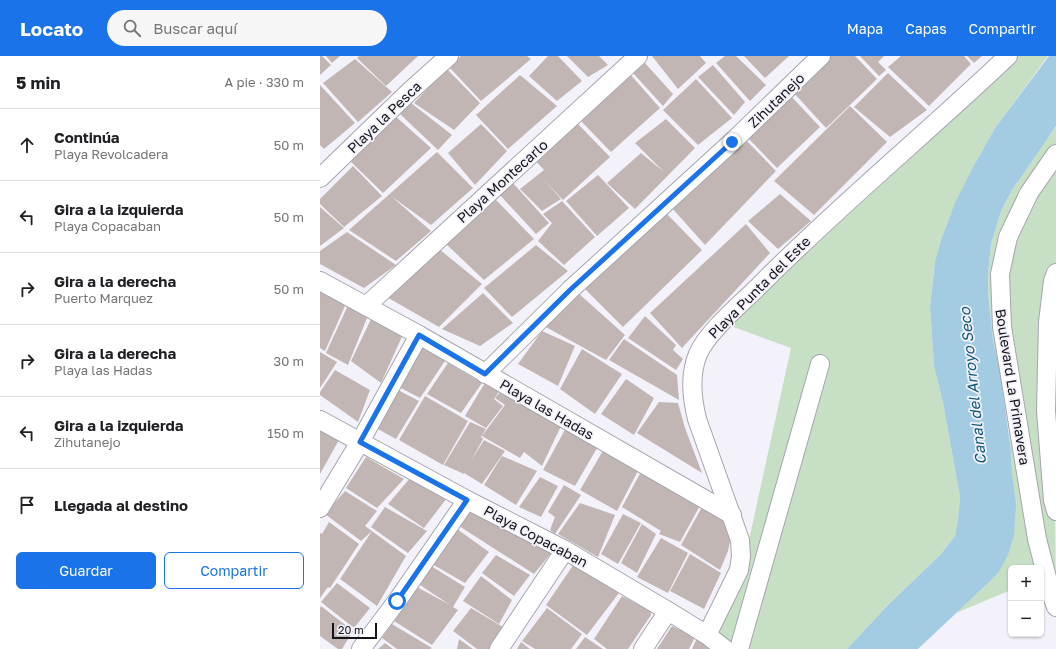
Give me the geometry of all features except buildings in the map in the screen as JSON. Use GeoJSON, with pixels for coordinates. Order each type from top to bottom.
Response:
{"type":"FeatureCollection","features":[{"type":"Feature","properties":{"kind":"street","name":"Playa la Pesca"},"geometry":{"type":"LineString","coordinates":[[320,178],[410,91],[449,56]]}},
{"type":"Feature","properties":{"kind":"street","name":"Playa Montecarlo"},"geometry":{"type":"LineString","coordinates":[[366,306],[638,56]]}},
{"type":"Feature","properties":{"kind":"street","name":"Zihutanejo"},"geometry":{"type":"LineString","coordinates":[[485,374],[570,290],[732,142],[821,56]]}},
{"type":"Feature","properties":{"kind":"street","name":"Playa Punta del Este"},"geometry":{"type":"LineString","coordinates":[[707,636],[738,570],[741,556],[740,540],[694,404],[692,376],[698,354],[711,334],[801,244],[1008,56]]}},
{"type":"Feature","properties":{"kind":"street","name":"Boulevard La Primavera"},"geometry":{"type":"LineString","coordinates":[[1056,154],[1029,192],[1008,237],[1000,274],[1002,326],[1037,539],[1056,607]]}},
{"type":"Feature","properties":{"kind":"street","name":"Boulevard La Primavera"},"geometry":{"type":"LineString","coordinates":[[1056,273],[1053,281],[1048,322],[1046,411],[1053,500],[1056,511]]}},
{"type":"Feature","properties":{"kind":"street","name":"Playa las Hadas"},"geometry":{"type":"LineString","coordinates":[[320,281],[419,335],[732,515]]}},
{"type":"Feature","properties":{"kind":"street"},"geometry":{"type":"LineString","coordinates":[[320,508],[360,442],[419,335]]}},
{"type":"Feature","properties":{"kind":"street"},"geometry":{"type":"LineString","coordinates":[[739,649],[820,364],[746,649]]}},
{"type":"Feature","properties":{"kind":"street","name":"Playa Copacaban"},"geometry":{"type":"LineString","coordinates":[[320,420],[467,500],[565,550],[668,611],[725,649]]}},
{"type":"Feature","properties":{"kind":"street"},"geometry":{"type":"LineString","coordinates":[[361,649],[397,601],[467,500]]}},
{"type":"Feature","properties":{"kind":"street"},"geometry":{"type":"LineString","coordinates":[[499,649],[565,550]]}},
{"type":"Feature","properties":{"kind":"street"},"geometry":{"type":"LineString","coordinates":[[643,649],[668,611]]}},
{"type":"Feature","properties":{"kind":"green space"},"geometry":{"type":"Polygon","coordinates":[[[1010,56],[1048,56],[995,128],[972,169],[950,216],[942,237],[934,268],[930,306],[934,366],[943,403],[960,497],[955,536],[941,554],[887,606],[847,649],[734,649],[713,634],[747,558],[749,540],[791,348],[728,325],[1010,56]]]}},
{"type":"Feature","properties":{"kind":"green space"},"geometry":{"type":"Polygon","coordinates":[[[1056,127],[1056,273],[1053,281],[1056,607],[1044,576],[1044,565],[1008,565],[1008,591],[956,613],[986,585],[1012,474],[1008,423],[1000,371],[993,341],[988,291],[991,244],[1001,211],[1012,190],[1056,127]]]}},
{"type":"Feature","properties":{"kind":"water","name":"Canal del Arroyo Seco"},"geometry":{"type":"Polygon","coordinates":[[[1049,56],[1056,56],[1056,126],[1012,190],[1001,211],[991,244],[988,275],[988,292],[993,341],[1000,371],[1011,451],[1016,505],[1014,535],[1008,555],[998,573],[918,649],[847,649],[887,606],[941,554],[955,536],[960,497],[943,403],[934,366],[930,306],[935,262],[942,237],[955,203],[972,169],[995,128],[1049,56]]]}},
{"type":"Feature","properties":{"kind":"route"},"geometry":{"type":"LineString","coordinates":[[397,601],[467,500],[360,442],[419,335],[485,374],[495,362],[570,290],[732,142]]}}]}
